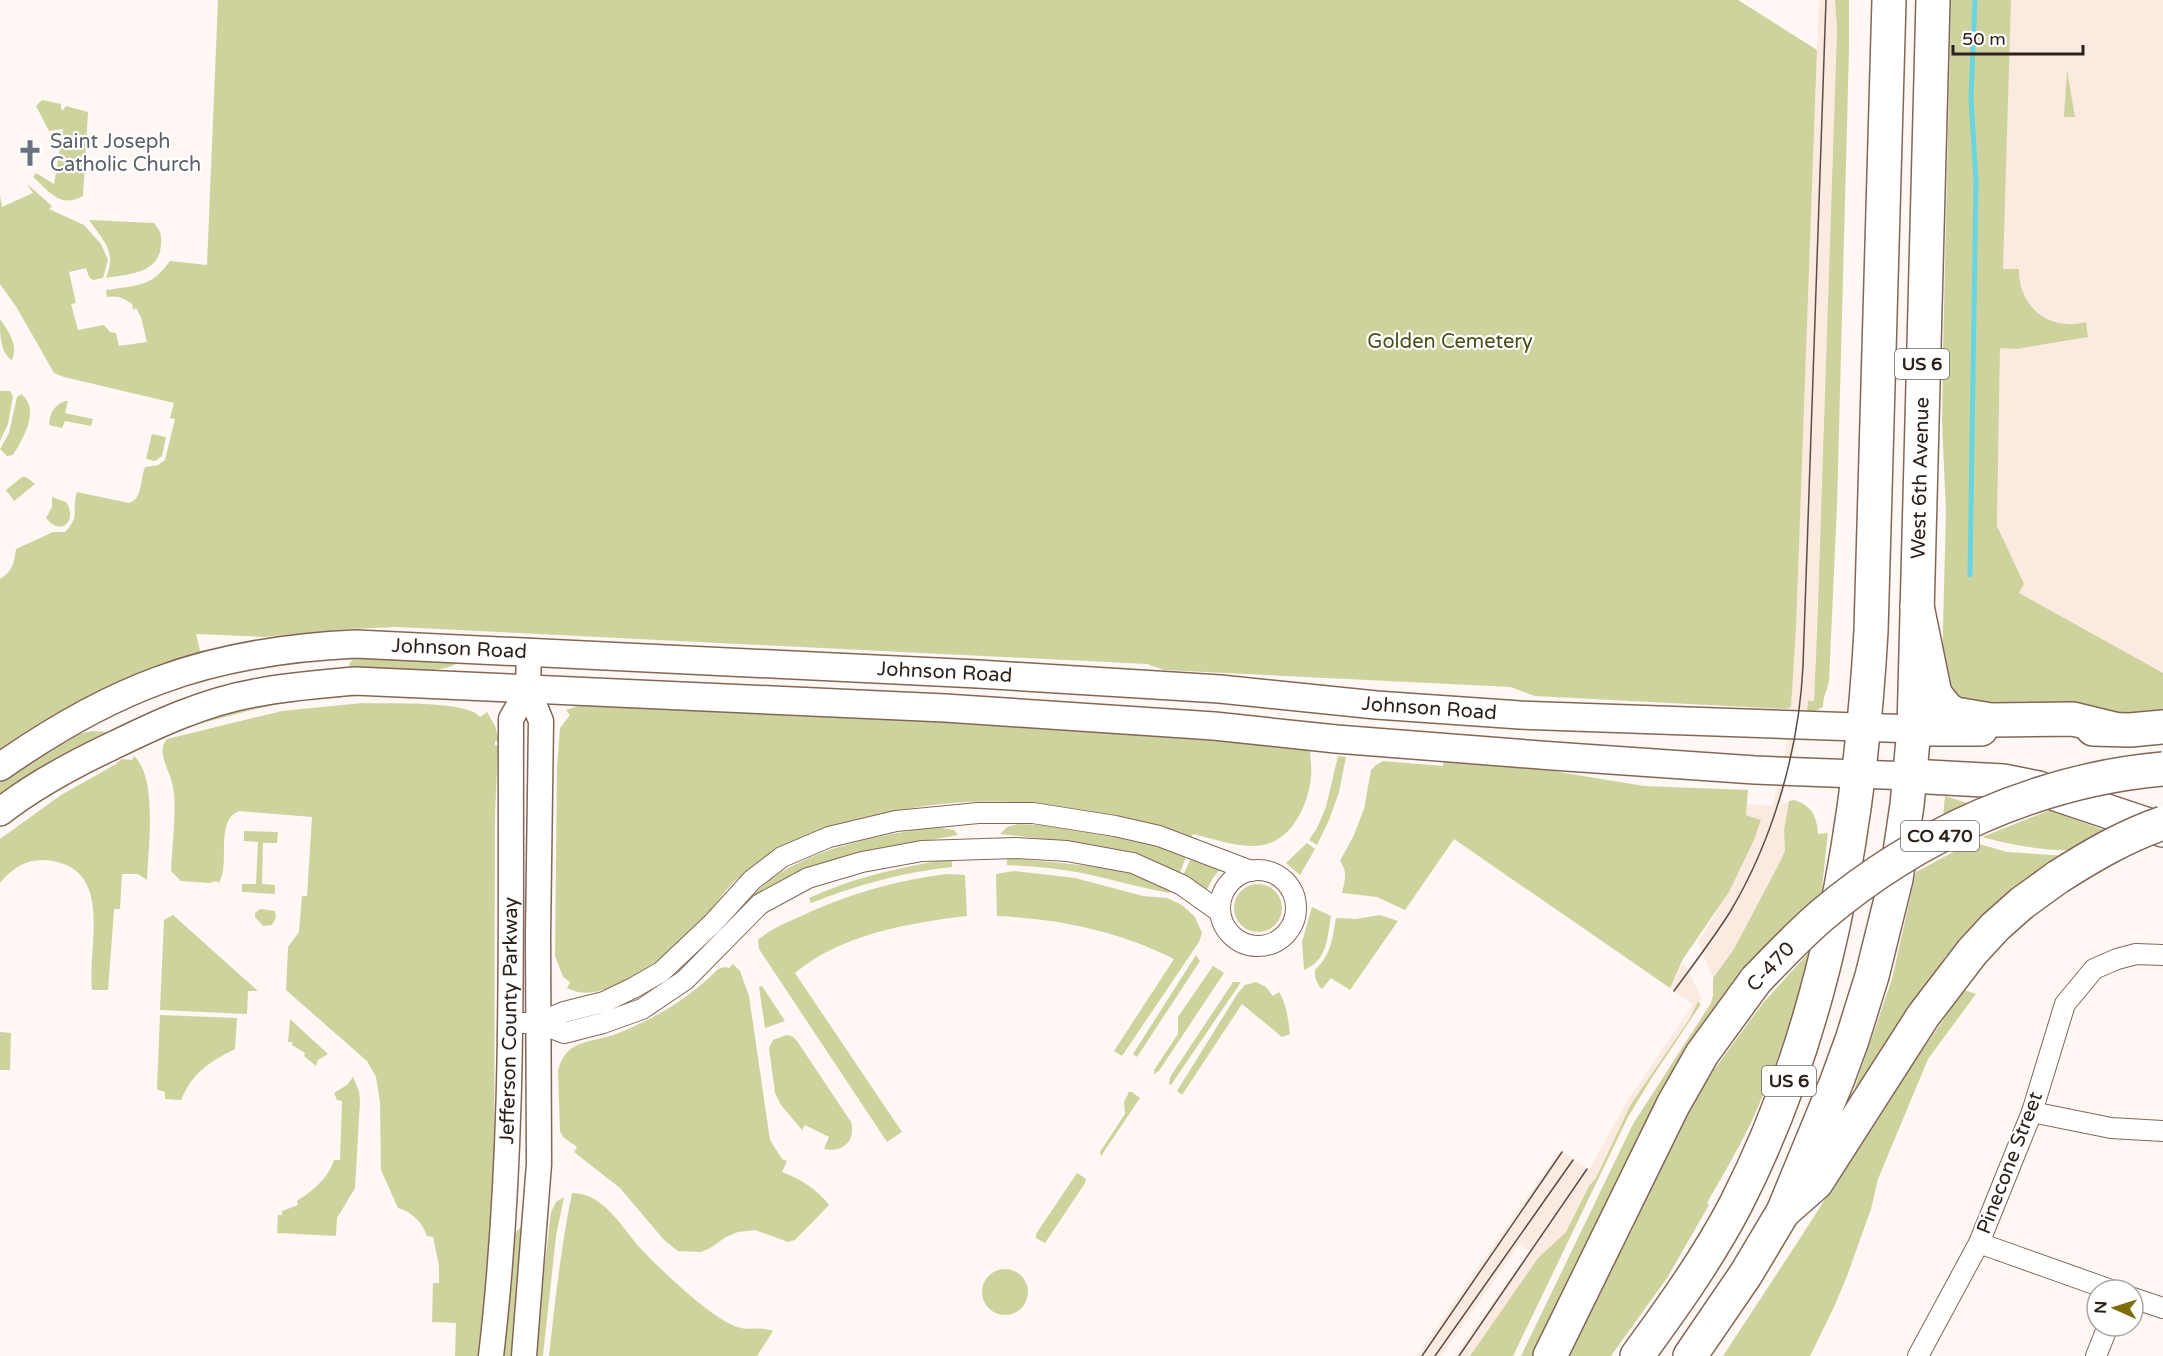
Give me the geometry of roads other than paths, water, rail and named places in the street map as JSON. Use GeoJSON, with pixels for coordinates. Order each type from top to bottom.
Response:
{"type":"FeatureCollection","features":[{"type":"Feature","properties":{"kind":"highway","name":"US 6"},"geometry":{"type":"LineString","coordinates":[[1637,1356],[1672,1308],[1716,1239],[1736,1204],[1770,1131],[1795,1063],[1836,916],[1865,728],[1871,631],[1889,0]]}},
{"type":"Feature","properties":{"kind":"highway","name":"West 6th Avenue"},"geometry":{"type":"LineString","coordinates":[[1910,776],[1914,729],[1933,0]]}},
{"type":"Feature","properties":{"kind":"highway"},"geometry":{"type":"LineString","coordinates":[[1917,606],[1934,688],[1942,703],[1955,714],[1990,720],[2073,719],[2122,730]]}},
{"type":"Feature","properties":{"kind":"highway"},"geometry":{"type":"LineString","coordinates":[[1914,729],[2122,730],[2163,727]]}},
{"type":"Feature","properties":{"kind":"highway","name":"C-470"},"geometry":{"type":"LineString","coordinates":[[1550,1356],[1673,1105],[1702,1054],[1756,980],[1792,943],[1829,910],[1893,864],[1936,838],[2011,804],[2090,780],[2129,772],[2163,769]]}},
{"type":"Feature","properties":{"kind":"highway","name":"US 6"},"geometry":{"type":"LineString","coordinates":[[1690,1356],[1746,1274],[1783,1212],[1837,1081],[1872,976],[1896,879],[1910,776]]}},
{"type":"Feature","properties":{"kind":"highway"},"geometry":{"type":"LineString","coordinates":[[1910,776],[2003,781],[2038,788],[2163,830]]}},
{"type":"Feature","properties":{"kind":"highway"},"geometry":{"type":"LineString","coordinates":[[1783,1212],[1816,1183],[1923,1016],[1972,952],[1995,927],[2022,903],[2098,851],[2163,823]]}},
{"type":"Feature","properties":{"kind":"main road","name":"Johnson Road"},"geometry":{"type":"LineString","coordinates":[[0,766],[59,729],[119,696],[160,680],[202,666],[333,645],[530,651],[955,673],[1220,689],[1376,705],[1520,715],[1914,729]]}},
{"type":"Feature","properties":{"kind":"main road","name":"Johnson Road"},"geometry":{"type":"LineString","coordinates":[[0,812],[57,775],[140,732],[208,705],[253,693],[289,687],[356,681],[945,708],[1214,726],[1336,739],[1665,764],[1910,776]]}},
{"type":"Feature","properties":{"kind":"main road"},"geometry":{"type":"LineString","coordinates":[[1336,739],[1371,714],[1520,715]]}},
{"type":"Feature","properties":{"kind":"street","name":"Jefferson County Parkway"},"geometry":{"type":"LineString","coordinates":[[524,1356],[539,1164],[541,721],[528,689],[530,651]]}},
{"type":"Feature","properties":{"kind":"street","name":"Jefferson County Parkway"},"geometry":{"type":"LineString","coordinates":[[491,1356],[498,1300],[506,1176],[511,719],[528,689]]}},
{"type":"Feature","properties":{"kind":"street"},"geometry":{"type":"LineString","coordinates":[[538,1023],[564,1012],[604,1002],[661,972],[719,916],[752,880],[782,857],[829,837],[896,821],[978,813],[1033,813],[1115,826],[1159,836],[1251,871]]}},
{"type":"Feature","properties":{"kind":"street"},"geometry":{"type":"LineString","coordinates":[[509,1023],[538,1023],[564,1033],[603,1023],[642,1008],[685,980],[760,904],[808,879],[862,862],[922,850],[1015,848],[1067,851],[1133,863],[1182,885],[1220,912]]}},
{"type":"Feature","properties":{"kind":"street"},"geometry":{"type":"LineString","coordinates":[[1264,870],[1274,873],[1290,887],[1296,908],[1290,928],[1275,941],[1266,945],[1252,945],[1233,936],[1226,928],[1220,912],[1225,889],[1232,880],[1242,873],[1264,870]]}},
{"type":"Feature","properties":{"kind":"street"},"geometry":{"type":"LineString","coordinates":[[719,916],[732,932]]}},
{"type":"Feature","properties":{"kind":"street","name":"Pinecone Street"},"geometry":{"type":"LineString","coordinates":[[1918,1356],[1978,1243],[2032,1112],[2065,1004],[2094,969],[2136,954],[2163,955]]}},
{"type":"Feature","properties":{"kind":"street"},"geometry":{"type":"LineString","coordinates":[[2032,1112],[2111,1128],[2163,1131]]}},
{"type":"Feature","properties":{"kind":"street"},"geometry":{"type":"LineString","coordinates":[[1978,1243],[2085,1281]]}},
{"type":"Feature","properties":{"kind":"street"},"geometry":{"type":"LineString","coordinates":[[2145,1302],[2163,1308]]}},
{"type":"Feature","properties":{"kind":"street"},"geometry":{"type":"LineString","coordinates":[[2096,1356],[2103,1338]]}},
{"type":"Feature","properties":{"kind":"waterway"},"geometry":{"type":"LineString","coordinates":[[1970,575],[1976,180],[1971,98],[1975,0]]}},
{"type":"Feature","properties":{"kind":"tram line"},"geometry":{"type":"LineString","coordinates":[[1674,991],[1730,912],[1759,855],[1781,794],[1796,730],[1803,666],[1826,0]]}},
{"type":"Feature","properties":{"kind":"tram line"},"geometry":{"type":"LineString","coordinates":[[1422,1356],[1562,1152]]}},
{"type":"Feature","properties":{"kind":"tram line"},"geometry":{"type":"LineString","coordinates":[[1435,1356],[1573,1160]]}},
{"type":"Feature","properties":{"kind":"tram line"},"geometry":{"type":"LineString","coordinates":[[1459,1356],[1587,1169]]}},
{"type":"Feature","properties":{"kind":"place","name":"Saint Joseph Catholic Church"},"geometry":{"type":"Point","coordinates":[30,153]}},
{"type":"Feature","properties":{"kind":"park label","name":"Golden Cemetery"},"geometry":{"type":"Point","coordinates":[1450,342]}}]}
